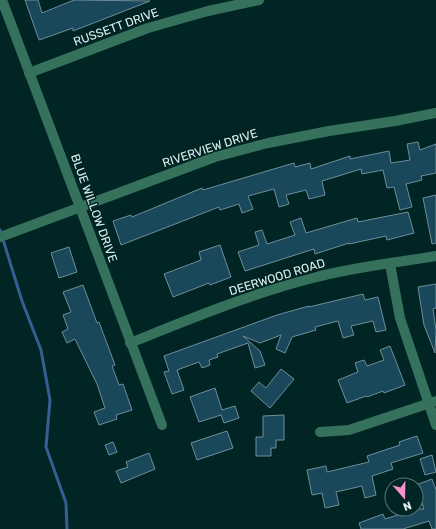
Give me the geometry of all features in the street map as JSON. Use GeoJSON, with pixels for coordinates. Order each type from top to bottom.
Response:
{"type":"FeatureCollection","features":[{"type":"Feature","properties":{"kind":"street","name":"BLUE WILLOW DRIVE"},"geometry":{"type":"LineString","coordinates":[[2,0],[162,425]]}},
{"type":"Feature","properties":{"kind":"street","name":"RUSSETT DRIVE"},"geometry":{"type":"LineString","coordinates":[[30,73],[148,28],[208,11],[259,0]]}},
{"type":"Feature","properties":{"kind":"street","name":"RIVERVIEW DRIVE"},"geometry":{"type":"LineString","coordinates":[[0,237],[215,157],[268,143],[436,113]]}},
{"type":"Feature","properties":{"kind":"street","name":"DEERWOOD ROAD"},"geometry":{"type":"LineString","coordinates":[[130,343],[272,289],[314,277],[436,256]]}},
{"type":"Feature","properties":{"kind":"street"},"geometry":{"type":"LineString","coordinates":[[390,264],[400,318],[433,402],[436,425]]}},
{"type":"Feature","properties":{"kind":"street"},"geometry":{"type":"LineString","coordinates":[[320,432],[349,430],[433,402]]}},
{"type":"Feature","properties":{"kind":"building"},"geometry":{"type":"Polygon","coordinates":[[[25,0],[38,0],[42,13],[74,0],[150,1],[73,31],[73,28],[39,40],[25,0]]]}},
{"type":"Feature","properties":{"kind":"building"},"geometry":{"type":"Polygon","coordinates":[[[418,142],[420,150],[436,144],[436,173],[421,176],[422,180],[406,184],[412,207],[400,210],[394,187],[387,188],[383,170],[362,174],[361,169],[322,181],[325,195],[309,199],[306,190],[286,195],[289,204],[279,207],[274,189],[248,196],[253,209],[242,213],[239,204],[220,210],[219,207],[121,245],[113,221],[131,215],[132,217],[202,188],[203,190],[294,163],[295,167],[310,163],[311,169],[350,156],[350,159],[389,151],[391,163],[410,160],[407,144],[418,142]]]}},
{"type":"Feature","properties":{"kind":"building"},"geometry":{"type":"Polygon","coordinates":[[[436,195],[436,243],[432,244],[423,198],[436,195]]]}},
{"type":"Feature","properties":{"kind":"building"},"geometry":{"type":"Polygon","coordinates":[[[408,212],[414,233],[387,240],[386,236],[349,243],[315,254],[314,249],[245,271],[238,252],[259,245],[255,232],[262,230],[267,244],[295,235],[290,222],[301,218],[306,233],[357,218],[358,222],[408,212]]]}},
{"type":"Feature","properties":{"kind":"building"},"geometry":{"type":"Polygon","coordinates":[[[220,245],[231,277],[210,285],[209,283],[173,297],[164,274],[201,260],[199,252],[220,245]]]}},
{"type":"Feature","properties":{"kind":"building"},"geometry":{"type":"Polygon","coordinates":[[[69,247],[77,272],[59,278],[51,253],[69,247]]]}},
{"type":"Feature","properties":{"kind":"building"},"geometry":{"type":"Polygon","coordinates":[[[436,284],[436,308],[433,309],[436,330],[435,353],[424,325],[418,287],[436,284]]]}},
{"type":"Feature","properties":{"kind":"building"},"geometry":{"type":"Polygon","coordinates":[[[83,285],[115,365],[112,366],[119,385],[123,384],[132,410],[116,415],[117,419],[99,425],[94,412],[105,408],[97,384],[75,339],[67,343],[62,332],[68,329],[63,315],[71,312],[63,292],[83,285]]]}},
{"type":"Feature","properties":{"kind":"building"},"geometry":{"type":"Polygon","coordinates":[[[363,294],[365,300],[378,297],[386,330],[376,332],[373,321],[351,326],[354,335],[343,338],[338,321],[315,327],[316,330],[292,337],[285,353],[276,349],[281,335],[260,343],[243,336],[260,351],[265,365],[255,368],[248,343],[217,354],[218,357],[209,360],[210,365],[202,368],[199,362],[177,370],[184,390],[172,394],[164,372],[169,371],[164,356],[277,315],[363,294]]]}},
{"type":"Feature","properties":{"kind":"building"},"geometry":{"type":"Polygon","coordinates":[[[390,346],[405,385],[384,393],[383,391],[347,403],[338,380],[358,372],[355,363],[364,360],[367,366],[384,360],[380,350],[390,346]]]}},
{"type":"Feature","properties":{"kind":"building"},"geometry":{"type":"Polygon","coordinates":[[[281,369],[294,379],[270,408],[251,391],[259,382],[266,388],[281,369]]]}},
{"type":"Feature","properties":{"kind":"building"},"geometry":{"type":"Polygon","coordinates":[[[215,388],[222,410],[235,406],[239,418],[224,423],[221,415],[199,422],[190,397],[215,388]]]}},
{"type":"Feature","properties":{"kind":"building"},"geometry":{"type":"Polygon","coordinates":[[[284,415],[284,440],[276,440],[276,448],[271,448],[271,456],[256,456],[256,437],[263,437],[263,416],[284,415]]]}},
{"type":"Feature","properties":{"kind":"building"},"geometry":{"type":"Polygon","coordinates":[[[227,431],[233,448],[197,460],[191,443],[227,431]]]}},
{"type":"Feature","properties":{"kind":"building"},"geometry":{"type":"Polygon","coordinates":[[[417,436],[423,453],[391,463],[393,469],[372,476],[376,495],[365,498],[362,486],[336,492],[339,505],[325,508],[322,493],[312,495],[307,470],[326,466],[327,472],[369,462],[367,456],[400,445],[399,442],[417,436]]]}},
{"type":"Feature","properties":{"kind":"building"},"geometry":{"type":"Polygon","coordinates":[[[113,442],[117,452],[109,455],[105,445],[113,442]]]}},
{"type":"Feature","properties":{"kind":"building"},"geometry":{"type":"Polygon","coordinates":[[[149,453],[155,469],[121,483],[116,471],[128,467],[126,462],[149,453]]]}},
{"type":"Feature","properties":{"kind":"building"},"geometry":{"type":"Polygon","coordinates":[[[432,455],[436,472],[425,475],[420,459],[432,455]]]}},
{"type":"Feature","properties":{"kind":"building"},"geometry":{"type":"Polygon","coordinates":[[[432,479],[436,490],[436,529],[432,529],[429,521],[403,529],[361,529],[359,523],[383,514],[385,519],[391,517],[424,517],[424,482],[432,479]]]}},
{"type":"Feature","properties":{"kind":"waterway"},"geometry":{"type":"LineString","coordinates":[[0,230],[22,301],[41,350],[50,400],[46,447],[66,503],[67,529]]}}]}
